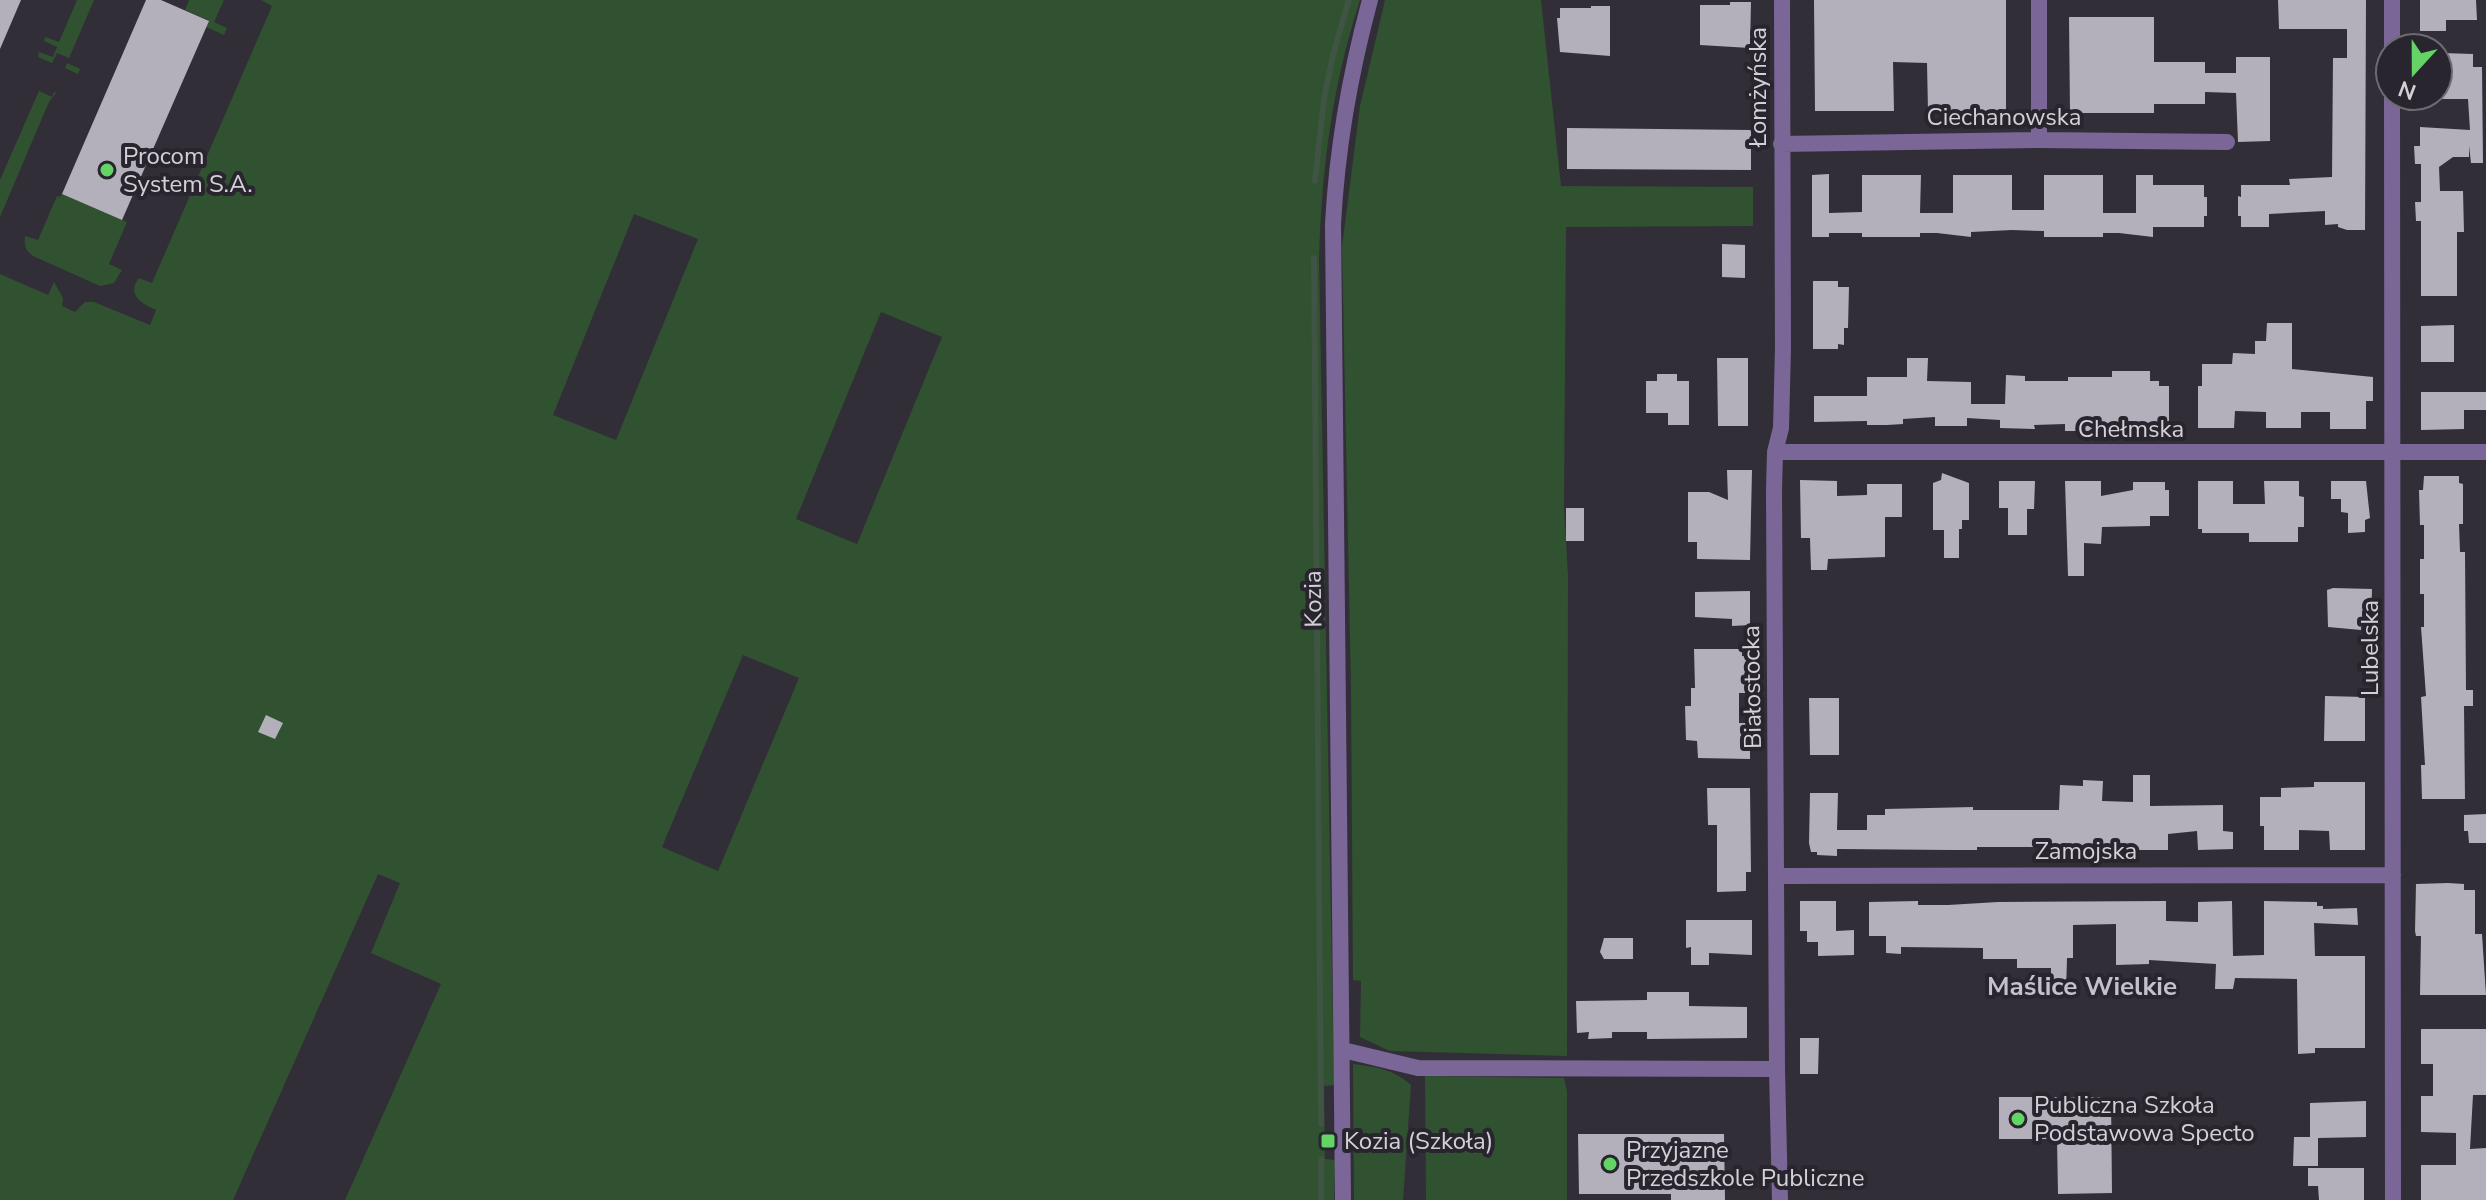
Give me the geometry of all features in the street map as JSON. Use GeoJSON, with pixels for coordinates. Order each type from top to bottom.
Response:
{"type":"FeatureCollection","features":[{"type":"Feature","properties":{"kind":"street","name":"Kozia"},"geometry":{"type":"LineString","coordinates":[[1343,1200],[1333,224],[1344,118],[1370,0]]}},
{"type":"Feature","properties":{"kind":"street","name":"Łomżyńska"},"geometry":{"type":"LineString","coordinates":[[1781,174],[1782,0]]}},
{"type":"Feature","properties":{"kind":"street"},"geometry":{"type":"LineString","coordinates":[[2039,0],[2039,140]]}},
{"type":"Feature","properties":{"kind":"street"},"geometry":{"type":"LineString","coordinates":[[2392,0],[2392,32]]}},
{"type":"Feature","properties":{"kind":"street","name":"Lubelska"},"geometry":{"type":"LineString","coordinates":[[2392,112],[2393,1200]]}},
{"type":"Feature","properties":{"kind":"street","name":"Ciechanowska"},"geometry":{"type":"LineString","coordinates":[[1781,144],[2039,140],[2227,142]]}},
{"type":"Feature","properties":{"kind":"street","name":"Białostocka"},"geometry":{"type":"LineString","coordinates":[[1780,1200],[1775,452],[1781,428],[1783,348],[1781,174]]}},
{"type":"Feature","properties":{"kind":"street","name":"Chełmska"},"geometry":{"type":"LineString","coordinates":[[1775,452],[2486,452]]}},
{"type":"Feature","properties":{"kind":"street","name":"Zamojska"},"geometry":{"type":"LineString","coordinates":[[1778,876],[2393,875]]}},
{"type":"Feature","properties":{"kind":"street"},"geometry":{"type":"LineString","coordinates":[[1343,1050],[1412,1068],[1777,1069]]}},
{"type":"Feature","properties":{"kind":"green space"},"geometry":{"type":"Polygon","coordinates":[[[77,0],[94,0],[67,63],[69,58],[57,53],[52,63],[38,57],[39,52],[53,57],[57,47],[44,41],[45,37],[59,42],[77,0]]]}},
{"type":"Feature","properties":{"kind":"green space"},"geometry":{"type":"Polygon","coordinates":[[[189,0],[224,0],[214,22],[227,28],[224,35],[206,27],[208,20],[185,10],[189,0]]]}},
{"type":"Feature","properties":{"kind":"green space"},"geometry":{"type":"Polygon","coordinates":[[[261,0],[1360,0],[1342,64],[1330,127],[1319,258],[1334,1085],[1324,1086],[1325,1159],[1335,1160],[1334,1200],[345,1200],[441,984],[371,953],[400,883],[378,874],[233,1200],[0,1200],[0,274],[48,295],[54,282],[63,298],[62,306],[75,312],[85,302],[94,302],[150,325],[156,310],[137,298],[135,284],[139,278],[152,283],[272,6],[261,0]],[[634,214],[553,415],[616,440],[698,239],[634,214]],[[881,312],[796,519],[857,544],[942,337],[881,312]],[[743,655],[662,847],[718,871],[799,678],[743,655]]]}},
{"type":"Feature","properties":{"kind":"green space"},"geometry":{"type":"Polygon","coordinates":[[[1385,0],[1541,0],[1561,186],[1753,187],[1753,226],[1566,227],[1567,1056],[1390,1051],[1360,1037],[1361,981],[1353,980],[1351,686],[1342,247],[1360,106],[1385,0]]]}},
{"type":"Feature","properties":{"kind":"green space"},"geometry":{"type":"Polygon","coordinates":[[[67,63],[80,69],[78,74],[65,68],[67,63]]]}},
{"type":"Feature","properties":{"kind":"green space"},"geometry":{"type":"Polygon","coordinates":[[[39,91],[52,97],[54,92],[67,97],[56,93],[49,102],[0,217],[0,180],[39,91]]]}},
{"type":"Feature","properties":{"kind":"green space"},"geometry":{"type":"Polygon","coordinates":[[[62,194],[127,222],[109,264],[122,270],[114,283],[100,286],[33,256],[27,249],[25,236],[38,240],[57,196],[62,194]]]}},
{"type":"Feature","properties":{"kind":"green space"},"geometry":{"type":"Polygon","coordinates":[[[1353,1064],[1391,1072],[1411,1085],[1403,1200],[1354,1200],[1353,1064]]]}},
{"type":"Feature","properties":{"kind":"green space"},"geometry":{"type":"Polygon","coordinates":[[[1425,1076],[1564,1078],[1567,1091],[1567,1200],[1426,1200],[1425,1076]]]}},
{"type":"Feature","properties":{"kind":"building"},"geometry":{"type":"Polygon","coordinates":[[[0,0],[21,0],[0,49],[0,0]]]}},
{"type":"Feature","properties":{"kind":"building"},"geometry":{"type":"Polygon","coordinates":[[[146,0],[161,0],[209,21],[122,220],[62,194],[146,0]]]}},
{"type":"Feature","properties":{"kind":"building"},"geometry":{"type":"Polygon","coordinates":[[[1814,0],[2006,0],[2006,111],[1928,111],[1927,63],[1893,62],[1894,111],[1815,111],[1814,0]]]}},
{"type":"Feature","properties":{"kind":"building"},"geometry":{"type":"Polygon","coordinates":[[[2278,0],[2366,0],[2365,230],[2347,230],[2338,227],[2338,224],[2325,225],[2325,211],[2269,214],[2269,227],[2241,227],[2238,196],[2241,197],[2241,185],[2290,185],[2289,179],[2332,177],[2333,58],[2347,58],[2347,29],[2279,29],[2278,0]]]}},
{"type":"Feature","properties":{"kind":"building"},"geometry":{"type":"Polygon","coordinates":[[[2420,0],[2476,0],[2477,20],[2446,20],[2446,31],[2420,31],[2420,0]]]}},
{"type":"Feature","properties":{"kind":"building"},"geometry":{"type":"Polygon","coordinates":[[[1730,2],[1751,2],[1750,48],[1700,45],[1700,5],[1730,5],[1730,2]]]}},
{"type":"Feature","properties":{"kind":"building"},"geometry":{"type":"Polygon","coordinates":[[[1610,6],[1610,56],[1560,52],[1557,18],[1560,18],[1560,8],[1610,6]]]}},
{"type":"Feature","properties":{"kind":"building"},"geometry":{"type":"Polygon","coordinates":[[[2069,17],[2154,17],[2154,62],[2205,62],[2205,73],[2236,73],[2236,57],[2270,57],[2270,141],[2238,142],[2236,93],[2205,92],[2205,104],[2154,104],[2154,113],[2070,113],[2069,17]]]}},
{"type":"Feature","properties":{"kind":"building"},"geometry":{"type":"Polygon","coordinates":[[[2454,53],[2473,54],[2473,67],[2482,67],[2483,163],[2471,163],[2469,146],[2469,157],[2453,157],[2439,167],[2440,191],[2463,191],[2464,232],[2457,232],[2457,296],[2421,296],[2421,221],[2416,221],[2415,202],[2421,202],[2421,164],[2415,164],[2414,146],[2420,146],[2420,127],[2470,130],[2468,99],[2454,99],[2454,53]]]}},
{"type":"Feature","properties":{"kind":"building"},"geometry":{"type":"Polygon","coordinates":[[[1567,128],[1751,130],[1751,170],[1567,169],[1567,128]]]}},
{"type":"Feature","properties":{"kind":"building"},"geometry":{"type":"Polygon","coordinates":[[[1829,174],[1829,213],[1862,212],[1862,175],[1921,175],[1920,213],[1953,213],[1953,175],[2012,175],[2012,210],[2044,210],[2044,175],[2103,175],[2103,213],[2136,213],[2136,175],[2153,175],[2153,185],[2204,185],[2207,216],[2204,216],[2204,227],[2153,227],[2153,237],[2103,233],[2103,237],[2044,237],[2044,231],[2012,230],[1971,232],[1971,237],[1920,233],[1920,237],[1862,237],[1862,233],[1829,233],[1829,237],[1812,237],[1812,175],[1829,174]]]}},
{"type":"Feature","properties":{"kind":"building"},"geometry":{"type":"Polygon","coordinates":[[[1722,244],[1745,245],[1745,278],[1722,277],[1722,244]]]}},
{"type":"Feature","properties":{"kind":"building"},"geometry":{"type":"Polygon","coordinates":[[[1813,281],[1838,281],[1838,287],[1849,287],[1848,328],[1844,328],[1844,345],[1838,344],[1838,349],[1813,349],[1813,281]]]}},
{"type":"Feature","properties":{"kind":"building"},"geometry":{"type":"Polygon","coordinates":[[[2267,323],[2292,323],[2292,369],[2373,377],[2373,401],[2366,401],[2366,429],[2330,429],[2330,412],[2301,412],[2301,428],[2266,428],[2266,412],[2235,411],[2234,428],[2198,428],[2198,386],[2202,386],[2202,364],[2232,364],[2233,353],[2255,354],[2255,341],[2266,341],[2267,323]]]}},
{"type":"Feature","properties":{"kind":"building"},"geometry":{"type":"Polygon","coordinates":[[[2454,325],[2454,362],[2421,362],[2421,326],[2454,325]]]}},
{"type":"Feature","properties":{"kind":"building"},"geometry":{"type":"Polygon","coordinates":[[[1717,358],[1748,358],[1748,426],[1718,426],[1717,358]]]}},
{"type":"Feature","properties":{"kind":"building"},"geometry":{"type":"Polygon","coordinates":[[[1907,358],[1928,358],[1927,381],[1971,382],[1971,404],[2005,404],[2006,375],[2025,376],[2025,381],[2068,381],[2068,377],[2112,377],[2112,371],[2150,371],[2150,381],[2159,381],[2159,386],[2169,386],[2169,431],[2065,431],[2065,424],[2034,425],[2035,429],[2000,428],[2000,420],[1967,418],[1967,426],[1935,426],[1935,417],[1903,419],[1903,424],[1887,425],[1867,425],[1867,421],[1814,422],[1814,396],[1867,396],[1867,377],[1907,377],[1907,358]]]}},
{"type":"Feature","properties":{"kind":"building"},"geometry":{"type":"Polygon","coordinates":[[[1657,374],[1677,374],[1677,381],[1689,381],[1689,425],[1668,425],[1668,413],[1646,413],[1646,381],[1657,381],[1657,374]]]}},
{"type":"Feature","properties":{"kind":"building"},"geometry":{"type":"Polygon","coordinates":[[[2421,392],[2486,392],[2486,410],[2464,410],[2464,429],[2421,430],[2421,392]]]}},
{"type":"Feature","properties":{"kind":"building"},"geometry":{"type":"Polygon","coordinates":[[[1727,470],[1752,470],[1750,560],[1697,559],[1697,542],[1688,542],[1688,492],[1709,492],[1728,500],[1727,470]]]}},
{"type":"Feature","properties":{"kind":"building"},"geometry":{"type":"Polygon","coordinates":[[[1942,473],[1969,483],[1969,520],[1962,520],[1962,529],[1959,529],[1959,558],[1944,558],[1944,530],[1933,530],[1933,483],[1941,480],[1942,473]]]}},
{"type":"Feature","properties":{"kind":"building"},"geometry":{"type":"Polygon","coordinates":[[[2424,476],[2459,476],[2459,483],[2463,484],[2463,524],[2459,524],[2460,552],[2465,552],[2466,690],[2473,690],[2473,706],[2464,706],[2465,799],[2422,799],[2421,765],[2425,765],[2421,697],[2426,696],[2421,627],[2424,627],[2424,594],[2420,594],[2424,525],[2420,525],[2419,490],[2423,490],[2424,476]]]}},
{"type":"Feature","properties":{"kind":"building"},"geometry":{"type":"Polygon","coordinates":[[[1800,480],[1837,481],[1837,496],[1867,495],[1867,484],[1902,484],[1902,517],[1885,517],[1885,557],[1828,559],[1827,570],[1811,570],[1810,538],[1801,538],[1800,480]]]}},
{"type":"Feature","properties":{"kind":"building"},"geometry":{"type":"Polygon","coordinates":[[[1999,481],[2035,481],[2034,509],[2027,509],[2027,535],[2008,535],[2008,508],[1999,508],[1999,481]]]}},
{"type":"Feature","properties":{"kind":"building"},"geometry":{"type":"Polygon","coordinates":[[[2065,481],[2101,481],[2101,496],[2133,490],[2133,482],[2165,482],[2165,490],[2169,490],[2169,516],[2150,516],[2150,526],[2102,527],[2101,544],[2084,543],[2084,576],[2068,576],[2065,481]]]}},
{"type":"Feature","properties":{"kind":"building"},"geometry":{"type":"Polygon","coordinates":[[[2198,481],[2233,481],[2233,504],[2265,504],[2264,481],[2299,481],[2299,496],[2304,497],[2304,527],[2298,527],[2298,542],[2249,542],[2249,533],[2202,533],[2202,529],[2198,529],[2198,481]]]}},
{"type":"Feature","properties":{"kind":"building"},"geometry":{"type":"Polygon","coordinates":[[[2331,481],[2366,481],[2370,518],[2365,520],[2365,532],[2348,533],[2348,513],[2341,512],[2341,499],[2331,499],[2331,481]]]}},
{"type":"Feature","properties":{"kind":"building"},"geometry":{"type":"Polygon","coordinates":[[[1566,508],[1584,508],[1584,541],[1566,541],[1566,508]]]}},
{"type":"Feature","properties":{"kind":"building"},"geometry":{"type":"Polygon","coordinates":[[[2372,589],[2371,627],[2361,627],[2361,630],[2328,627],[2327,590],[2372,589]]]}},
{"type":"Feature","properties":{"kind":"building"},"geometry":{"type":"Polygon","coordinates":[[[1750,591],[1750,625],[1732,626],[1732,619],[1695,617],[1695,592],[1750,591]]]}},
{"type":"Feature","properties":{"kind":"building"},"geometry":{"type":"Polygon","coordinates":[[[1694,649],[1742,649],[1742,656],[1749,656],[1745,693],[1739,693],[1739,723],[1750,723],[1750,759],[1698,758],[1697,741],[1686,740],[1685,706],[1691,706],[1691,688],[1695,688],[1694,649]]]}},
{"type":"Feature","properties":{"kind":"building"},"geometry":{"type":"Polygon","coordinates":[[[2325,696],[2365,697],[2365,741],[2324,741],[2325,696]]]}},
{"type":"Feature","properties":{"kind":"building"},"geometry":{"type":"Polygon","coordinates":[[[1809,698],[1839,698],[1839,755],[1810,755],[1809,698]]]}},
{"type":"Feature","properties":{"kind":"building"},"geometry":{"type":"Polygon","coordinates":[[[266,715],[283,723],[275,739],[258,732],[266,715]]]}},
{"type":"Feature","properties":{"kind":"building"},"geometry":{"type":"Polygon","coordinates":[[[2133,775],[2150,775],[2150,806],[2223,805],[2223,831],[2233,832],[2233,849],[2198,850],[2197,831],[2168,834],[2168,850],[2065,850],[2065,847],[1837,849],[1837,856],[1811,852],[1810,793],[1838,793],[1837,830],[1867,830],[1867,815],[1885,815],[1885,809],[1973,807],[1973,810],[2059,810],[2060,785],[2083,786],[2083,780],[2103,781],[2102,801],[2133,802],[2133,775]]]}},
{"type":"Feature","properties":{"kind":"building"},"geometry":{"type":"Polygon","coordinates":[[[2314,782],[2365,782],[2365,850],[2330,850],[2329,831],[2299,830],[2299,850],[2264,850],[2260,797],[2281,797],[2281,788],[2314,787],[2314,782]]]}},
{"type":"Feature","properties":{"kind":"building"},"geometry":{"type":"Polygon","coordinates":[[[1707,788],[1750,788],[1751,872],[1746,872],[1746,891],[1717,892],[1717,825],[1708,825],[1707,788]]]}},
{"type":"Feature","properties":{"kind":"building"},"geometry":{"type":"Polygon","coordinates":[[[2486,814],[2486,843],[2469,843],[2468,831],[2464,831],[2464,815],[2486,814]]]}},
{"type":"Feature","properties":{"kind":"building"},"geometry":{"type":"Polygon","coordinates":[[[2416,884],[2464,884],[2464,890],[2475,890],[2475,934],[2482,934],[2486,995],[2420,995],[2421,936],[2416,936],[2415,931],[2416,884]]]}},
{"type":"Feature","properties":{"kind":"building"},"geometry":{"type":"Polygon","coordinates":[[[1800,901],[1836,901],[1836,931],[1854,930],[1854,955],[1818,956],[1818,942],[1807,942],[1807,931],[1800,931],[1800,901]]]}},
{"type":"Feature","properties":{"kind":"building"},"geometry":{"type":"Polygon","coordinates":[[[1918,901],[1918,905],[1948,905],[2166,901],[2166,921],[2198,922],[2198,902],[2232,901],[2233,956],[2264,955],[2264,901],[2317,902],[2317,906],[2323,906],[2323,909],[2357,908],[2358,925],[2314,923],[2315,956],[2365,956],[2365,1048],[2315,1048],[2315,1053],[2298,1054],[2297,979],[2235,978],[2233,989],[2215,989],[2216,964],[2149,960],[2149,964],[2116,965],[2116,924],[2073,925],[2073,958],[2067,958],[2066,992],[2051,992],[2051,968],[2017,968],[2017,959],[1983,959],[1983,948],[1901,947],[1901,954],[1886,953],[1886,936],[1869,936],[1869,902],[1918,901]]]}},
{"type":"Feature","properties":{"kind":"building"},"geometry":{"type":"Polygon","coordinates":[[[1686,920],[1752,920],[1752,955],[1709,953],[1709,965],[1691,965],[1691,947],[1686,948],[1686,920]]]}},
{"type":"Feature","properties":{"kind":"building"},"geometry":{"type":"Polygon","coordinates":[[[1604,938],[1633,938],[1633,959],[1604,959],[1600,952],[1604,938]]]}},
{"type":"Feature","properties":{"kind":"building"},"geometry":{"type":"Polygon","coordinates":[[[1647,992],[1689,992],[1689,1006],[1747,1007],[1747,1038],[1647,1039],[1647,1032],[1612,1032],[1612,1038],[1588,1039],[1589,1032],[1577,1033],[1576,1001],[1647,1000],[1647,992]]]}},
{"type":"Feature","properties":{"kind":"building"},"geometry":{"type":"Polygon","coordinates":[[[2421,1029],[2486,1029],[2486,1095],[2473,1095],[2470,1149],[2486,1148],[2486,1200],[2421,1200],[2421,1165],[2456,1165],[2456,1133],[2421,1132],[2421,1096],[2433,1096],[2433,1064],[2421,1064],[2421,1029]]]}},
{"type":"Feature","properties":{"kind":"building"},"geometry":{"type":"Polygon","coordinates":[[[1800,1038],[1819,1038],[1818,1074],[1800,1074],[1800,1038]]]}},
{"type":"Feature","properties":{"kind":"building"},"geometry":{"type":"Polygon","coordinates":[[[1999,1097],[2111,1097],[2112,1193],[2058,1194],[2057,1139],[1999,1139],[1999,1097]]]}},
{"type":"Feature","properties":{"kind":"building"},"geometry":{"type":"Polygon","coordinates":[[[2366,1101],[2366,1137],[2318,1138],[2318,1166],[2293,1166],[2294,1137],[2310,1137],[2310,1103],[2366,1101]]]}},
{"type":"Feature","properties":{"kind":"building"},"geometry":{"type":"Polygon","coordinates":[[[1578,1134],[1724,1134],[1725,1200],[1671,1200],[1671,1194],[1579,1194],[1578,1134]]]}},
{"type":"Feature","properties":{"kind":"building"},"geometry":{"type":"Polygon","coordinates":[[[2308,1168],[2364,1168],[2364,1200],[2319,1200],[2318,1186],[2308,1186],[2308,1168]]]}},
{"type":"Feature","properties":{"kind":"waterway"},"geometry":{"type":"LineString","coordinates":[[1315,181],[1324,99],[1349,0]]}},
{"type":"Feature","properties":{"kind":"waterway"},"geometry":{"type":"LineString","coordinates":[[1314,258],[1321,1124]]}},
{"type":"Feature","properties":{"kind":"waterway"},"geometry":{"type":"LineString","coordinates":[[1321,1159],[1321,1200]]}},
{"type":"Feature","properties":{"kind":"place","name":"Procom System S.A."},"geometry":{"type":"Point","coordinates":[107,170]}},
{"type":"Feature","properties":{"kind":"place","name":"Publiczna Szkoła Podstawowa Specto"},"geometry":{"type":"Point","coordinates":[2018,1119]}},
{"type":"Feature","properties":{"kind":"place","name":"Kozia (Szkoła)"},"geometry":{"type":"Point","coordinates":[1328,1141]}},
{"type":"Feature","properties":{"kind":"place","name":"Przyjazne Przedszkole Publiczne"},"geometry":{"type":"Point","coordinates":[1610,1164]}},
{"type":"Feature","properties":{"kind":"district","name":"Maślice Wielkie"},"geometry":{"type":"Point","coordinates":[2082,986]}}]}
